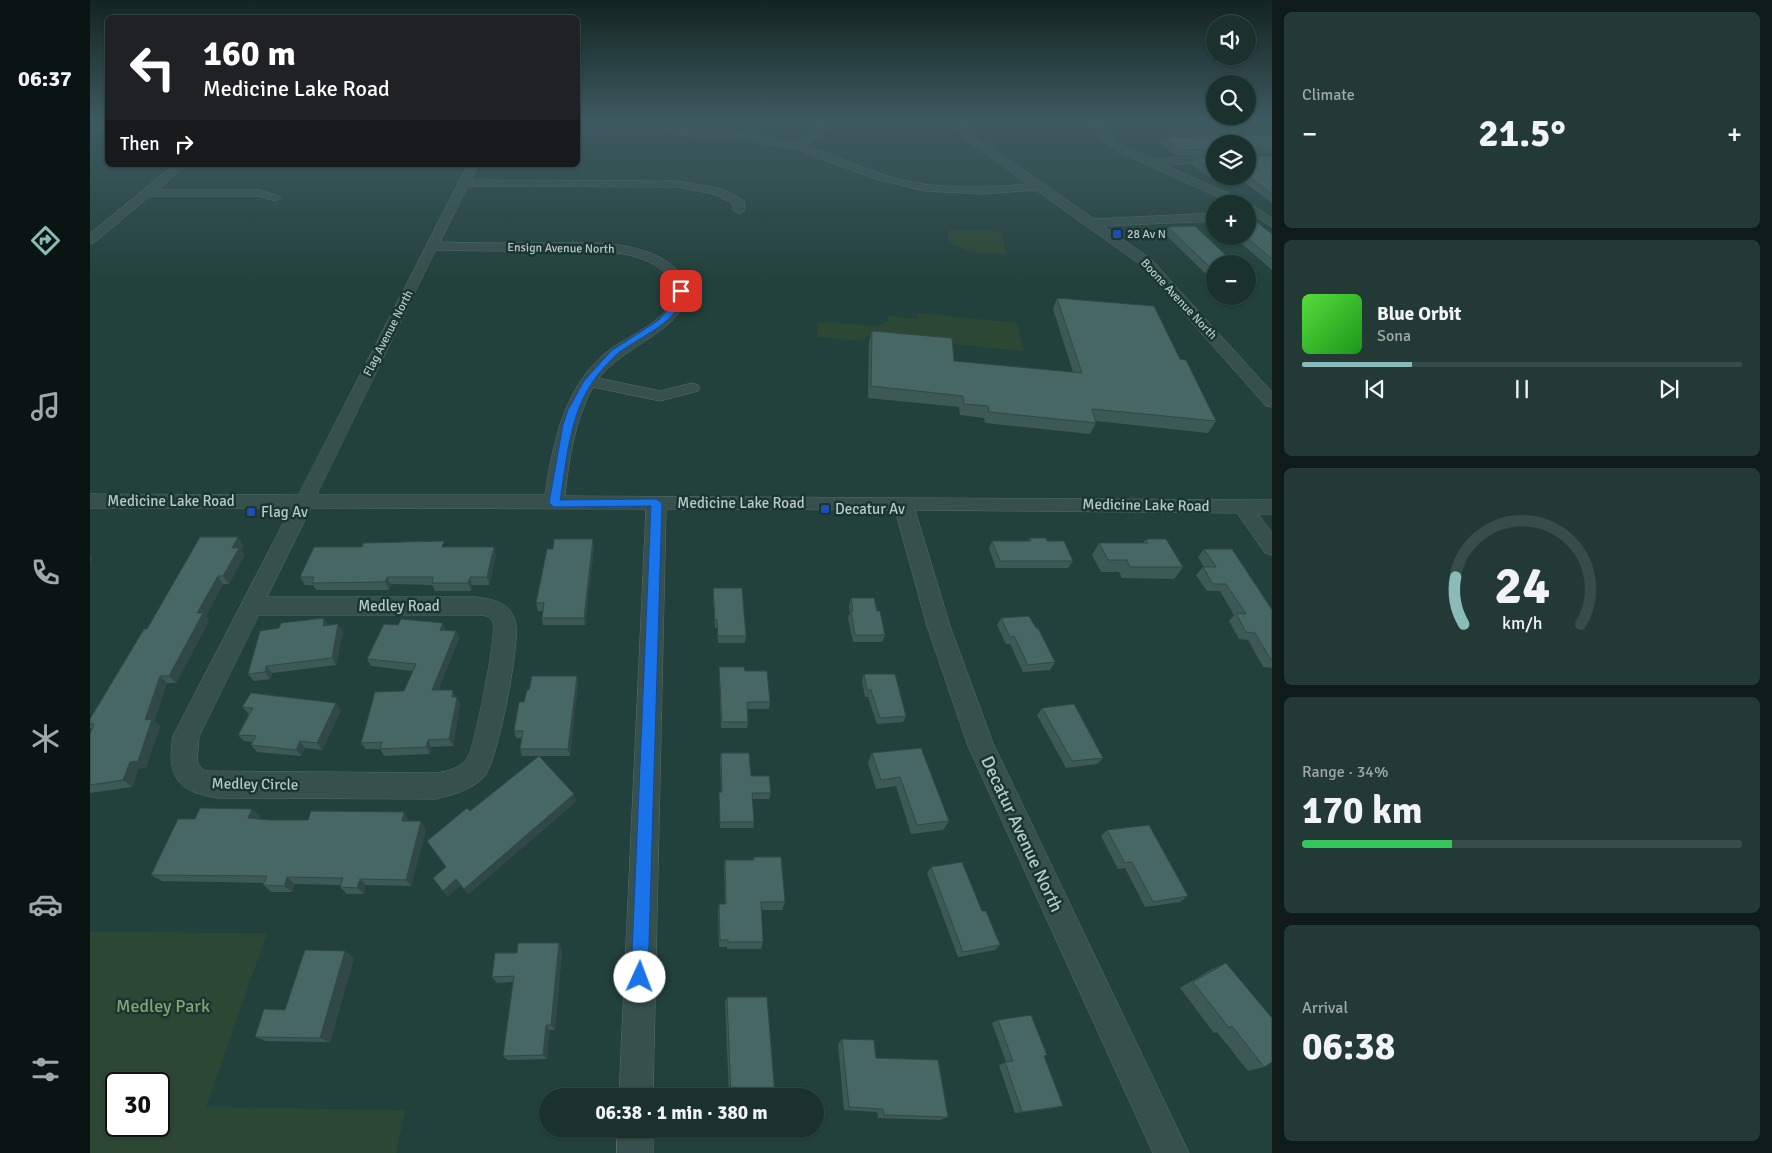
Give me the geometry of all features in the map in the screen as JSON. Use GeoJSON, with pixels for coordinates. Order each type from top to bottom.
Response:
{"type":"FeatureCollection","features":[{"type":"Feature","properties":{"kind":"street"},"geometry":{"type":"LineString","coordinates":[[90,240],[171,174]]}},
{"type":"Feature","properties":{"kind":"street","name":"Flag Avenue North"},"geometry":{"type":"LineString","coordinates":[[304,502],[469,174]]}},
{"type":"Feature","properties":{"kind":"street"},"geometry":{"type":"LineString","coordinates":[[868,174],[920,187],[984,191],[1039,186]]}},
{"type":"Feature","properties":{"kind":"street","name":"Boone Avenue North"},"geometry":{"type":"LineString","coordinates":[[1022,174],[1146,262],[1272,402]]}},
{"type":"Feature","properties":{"kind":"street"},"geometry":{"type":"LineString","coordinates":[[1175,174],[1223,195]]}},
{"type":"Feature","properties":{"kind":"street"},"geometry":{"type":"LineString","coordinates":[[464,183],[678,184],[712,190],[729,196],[738,201],[739,210]]}},
{"type":"Feature","properties":{"kind":"street"},"geometry":{"type":"LineString","coordinates":[[148,193],[260,193],[275,198]]}},
{"type":"Feature","properties":{"kind":"street"},"geometry":{"type":"LineString","coordinates":[[1260,215],[1272,223]]}},
{"type":"Feature","properties":{"kind":"street"},"geometry":{"type":"LineString","coordinates":[[1092,223],[1206,217]]}},
{"type":"Feature","properties":{"kind":"street","name":"Ensign Avenue North"},"geometry":{"type":"LineString","coordinates":[[432,246],[618,249],[652,258],[673,274],[681,291],[680,300],[673,310],[662,322],[614,353],[588,381],[572,410],[554,503]]}},
{"type":"Feature","properties":{"kind":"street"},"geometry":{"type":"LineString","coordinates":[[588,381],[660,396],[692,388]]}},
{"type":"Feature","properties":{"kind":"street","name":"Medicine Lake Road"},"geometry":{"type":"LineString","coordinates":[[90,501],[903,503],[1272,507]]}},
{"type":"Feature","properties":{"kind":"street","name":"Medley Circle"},"geometry":{"type":"LineString","coordinates":[[304,502],[254,606],[186,736],[182,756],[187,772],[199,782],[218,785],[436,786],[452,783],[468,775],[479,762],[484,748],[501,656]]}},
{"type":"Feature","properties":{"kind":"street"},"geometry":{"type":"LineString","coordinates":[[636,1088],[656,503]]}},
{"type":"Feature","properties":{"kind":"street","name":"Decatur Avenue North"},"geometry":{"type":"LineString","coordinates":[[903,503],[958,689],[982,746],[1171,1153]]}},
{"type":"Feature","properties":{"kind":"street"},"geometry":{"type":"LineString","coordinates":[[1243,506],[1272,548]]}},
{"type":"Feature","properties":{"kind":"street","name":"Medley Road"},"geometry":{"type":"LineString","coordinates":[[254,606],[477,606],[492,609],[502,615],[505,627],[501,656]]}},
{"type":"Feature","properties":{"kind":"street"},"geometry":{"type":"LineString","coordinates":[[635,1138],[635,1153]]}},
{"type":"Feature","properties":{"kind":"green space"},"geometry":{"type":"Polygon","coordinates":[[[993,230],[1002,234],[1006,254],[961,249],[948,241],[948,231],[993,230]]]}},
{"type":"Feature","properties":{"kind":"green space"},"geometry":{"type":"Polygon","coordinates":[[[918,313],[1017,323],[1024,351],[870,336],[860,341],[817,337],[818,322],[878,326],[888,321],[888,316],[918,319],[918,313]]]}},
{"type":"Feature","properties":{"kind":"green space","name":"Medley Park"},"geometry":{"type":"Polygon","coordinates":[[[90,932],[267,933],[206,1107],[405,1110],[396,1153],[90,1153],[90,932]]]}},
{"type":"Feature","properties":{"kind":"building"},"geometry":{"type":"Polygon","coordinates":[[[1256,174],[1272,174],[1272,194],[1256,182],[1256,174]]]}},
{"type":"Feature","properties":{"kind":"building"},"geometry":{"type":"Polygon","coordinates":[[[1256,223],[1272,234],[1272,259],[1256,245],[1256,223]]]}},
{"type":"Feature","properties":{"kind":"building"},"geometry":{"type":"Polygon","coordinates":[[[1195,226],[1206,236],[1206,245],[1215,245],[1226,255],[1206,255],[1206,263],[1168,227],[1195,226]]]}},
{"type":"Feature","properties":{"kind":"building"},"geometry":{"type":"Polygon","coordinates":[[[1057,298],[1154,306],[1180,359],[1186,360],[1216,421],[1092,409],[1096,423],[989,412],[988,406],[964,404],[963,396],[871,386],[872,331],[952,338],[954,361],[1082,373],[1057,298]]]}},
{"type":"Feature","properties":{"kind":"building"},"geometry":{"type":"Polygon","coordinates":[[[200,537],[238,537],[232,548],[239,548],[223,576],[218,576],[197,613],[203,613],[169,676],[160,676],[145,720],[152,719],[138,761],[130,762],[123,780],[90,785],[90,734],[94,724],[90,724],[90,719],[144,629],[147,629],[200,537]]]}},
{"type":"Feature","properties":{"kind":"building"},"geometry":{"type":"Polygon","coordinates":[[[1030,538],[1064,541],[1073,561],[1000,561],[992,541],[1031,541],[1030,538]]]}},
{"type":"Feature","properties":{"kind":"building"},"geometry":{"type":"Polygon","coordinates":[[[554,539],[593,539],[584,618],[542,618],[544,603],[536,603],[547,549],[553,549],[554,539]]]}},
{"type":"Feature","properties":{"kind":"building"},"geometry":{"type":"Polygon","coordinates":[[[1146,539],[1166,539],[1183,567],[1130,567],[1127,560],[1108,560],[1099,543],[1148,543],[1146,539]]]}},
{"type":"Feature","properties":{"kind":"building"},"geometry":{"type":"Polygon","coordinates":[[[444,541],[442,547],[494,547],[487,577],[470,577],[468,583],[432,583],[433,577],[387,577],[385,582],[312,583],[314,577],[300,577],[314,547],[362,547],[363,543],[444,541]]]}},
{"type":"Feature","properties":{"kind":"building"},"geometry":{"type":"Polygon","coordinates":[[[1204,549],[1232,549],[1272,610],[1272,660],[1255,633],[1246,632],[1236,613],[1246,614],[1226,584],[1213,584],[1203,567],[1216,567],[1204,549]]]}},
{"type":"Feature","properties":{"kind":"building"},"geometry":{"type":"Polygon","coordinates":[[[713,588],[742,588],[746,636],[718,636],[713,588]]]}},
{"type":"Feature","properties":{"kind":"building"},"geometry":{"type":"Polygon","coordinates":[[[851,598],[874,598],[877,611],[880,611],[885,635],[855,635],[851,598]]]}},
{"type":"Feature","properties":{"kind":"building"},"geometry":{"type":"Polygon","coordinates":[[[1029,616],[1036,628],[1038,628],[1055,662],[1028,665],[1014,636],[1010,637],[1001,618],[1029,616]]]}},
{"type":"Feature","properties":{"kind":"building"},"geometry":{"type":"Polygon","coordinates":[[[324,618],[323,626],[338,624],[332,658],[266,666],[265,672],[248,674],[260,631],[279,628],[281,623],[324,618]]]}},
{"type":"Feature","properties":{"kind":"building"},"geometry":{"type":"Polygon","coordinates":[[[401,619],[443,623],[440,630],[456,631],[432,690],[453,690],[452,697],[457,697],[449,739],[428,740],[426,747],[380,749],[382,742],[361,743],[375,692],[404,691],[416,664],[367,659],[384,624],[398,625],[401,619]]]}},
{"type":"Feature","properties":{"kind":"building"},"geometry":{"type":"Polygon","coordinates":[[[719,667],[744,667],[745,671],[767,671],[770,702],[747,702],[748,722],[722,722],[719,667]]]}},
{"type":"Feature","properties":{"kind":"building"},"geometry":{"type":"Polygon","coordinates":[[[864,674],[895,674],[906,716],[880,718],[871,690],[867,690],[864,674]]]}},
{"type":"Feature","properties":{"kind":"building"},"geometry":{"type":"Polygon","coordinates":[[[532,676],[577,676],[568,749],[520,749],[523,731],[514,731],[519,702],[524,702],[532,676]]]}},
{"type":"Feature","properties":{"kind":"building"},"geometry":{"type":"Polygon","coordinates":[[[251,693],[336,703],[317,743],[300,741],[296,750],[251,745],[256,736],[238,735],[253,708],[242,707],[251,693]]]}},
{"type":"Feature","properties":{"kind":"building"},"geometry":{"type":"Polygon","coordinates":[[[1074,704],[1103,758],[1072,761],[1042,708],[1074,704]]]}},
{"type":"Feature","properties":{"kind":"building"},"geometry":{"type":"Polygon","coordinates":[[[921,748],[949,821],[917,825],[900,777],[881,780],[872,753],[921,748]]]}},
{"type":"Feature","properties":{"kind":"building"},"geometry":{"type":"Polygon","coordinates":[[[721,753],[749,753],[751,776],[769,776],[771,793],[752,793],[754,822],[720,822],[719,792],[722,792],[721,753]]]}},
{"type":"Feature","properties":{"kind":"building"},"geometry":{"type":"Polygon","coordinates":[[[539,756],[574,794],[464,889],[456,879],[443,891],[433,878],[446,867],[427,841],[467,808],[470,811],[539,756]]]}},
{"type":"Feature","properties":{"kind":"building"},"geometry":{"type":"Polygon","coordinates":[[[200,808],[252,809],[248,818],[269,820],[308,820],[311,811],[404,812],[402,821],[421,821],[406,880],[360,879],[357,888],[340,887],[343,878],[287,877],[284,886],[263,885],[267,876],[151,875],[178,819],[195,819],[200,808]]]}},
{"type":"Feature","properties":{"kind":"building"},"geometry":{"type":"Polygon","coordinates":[[[1149,825],[1188,896],[1153,902],[1132,862],[1125,863],[1107,830],[1149,825]]]}},
{"type":"Feature","properties":{"kind":"building"},"geometry":{"type":"Polygon","coordinates":[[[754,857],[781,857],[785,902],[761,902],[763,942],[728,942],[728,940],[720,940],[719,904],[726,904],[725,860],[754,860],[754,857]]]}},
{"type":"Feature","properties":{"kind":"building"},"geometry":{"type":"Polygon","coordinates":[[[962,862],[982,911],[986,911],[1000,945],[963,952],[931,867],[962,862]]]}},
{"type":"Feature","properties":{"kind":"building"},"geometry":{"type":"Polygon","coordinates":[[[518,943],[559,943],[551,1025],[546,1025],[543,1055],[503,1056],[514,976],[492,977],[495,953],[517,953],[518,943]]]}},
{"type":"Feature","properties":{"kind":"building"},"geometry":{"type":"Polygon","coordinates":[[[305,950],[345,951],[320,1038],[255,1037],[264,1009],[285,1010],[305,950]]]}},
{"type":"Feature","properties":{"kind":"building"},"geometry":{"type":"Polygon","coordinates":[[[1226,963],[1272,1018],[1272,1062],[1264,1067],[1232,1026],[1229,1028],[1193,982],[1226,963]]]}},
{"type":"Feature","properties":{"kind":"building"},"geometry":{"type":"Polygon","coordinates":[[[727,997],[767,997],[774,1088],[731,1088],[727,997]]]}},
{"type":"Feature","properties":{"kind":"building"},"geometry":{"type":"Polygon","coordinates":[[[1031,1015],[1047,1055],[1044,1056],[1063,1106],[1022,1112],[1005,1062],[1013,1061],[998,1020],[1031,1015]]]}},
{"type":"Feature","properties":{"kind":"building"},"geometry":{"type":"Polygon","coordinates":[[[842,1039],[874,1040],[876,1058],[938,1060],[948,1117],[884,1115],[883,1109],[849,1107],[842,1039]]]}},
{"type":"Feature","properties":{"kind":"place","name":"28 Av N"},"geometry":{"type":"Point","coordinates":[1117,234]}},
{"type":"Feature","properties":{"kind":"place","name":"Decatur Av"},"geometry":{"type":"Point","coordinates":[825,509]}},
{"type":"Feature","properties":{"kind":"place","name":"Flag Av"},"geometry":{"type":"Point","coordinates":[251,512]}},
{"type":"Feature","properties":{"kind":"route"},"geometry":{"type":"LineString","coordinates":[[640,977],[656,503],[554,503],[564,440],[572,410],[588,381],[614,353],[662,322],[680,300],[681,291]]}}]}
